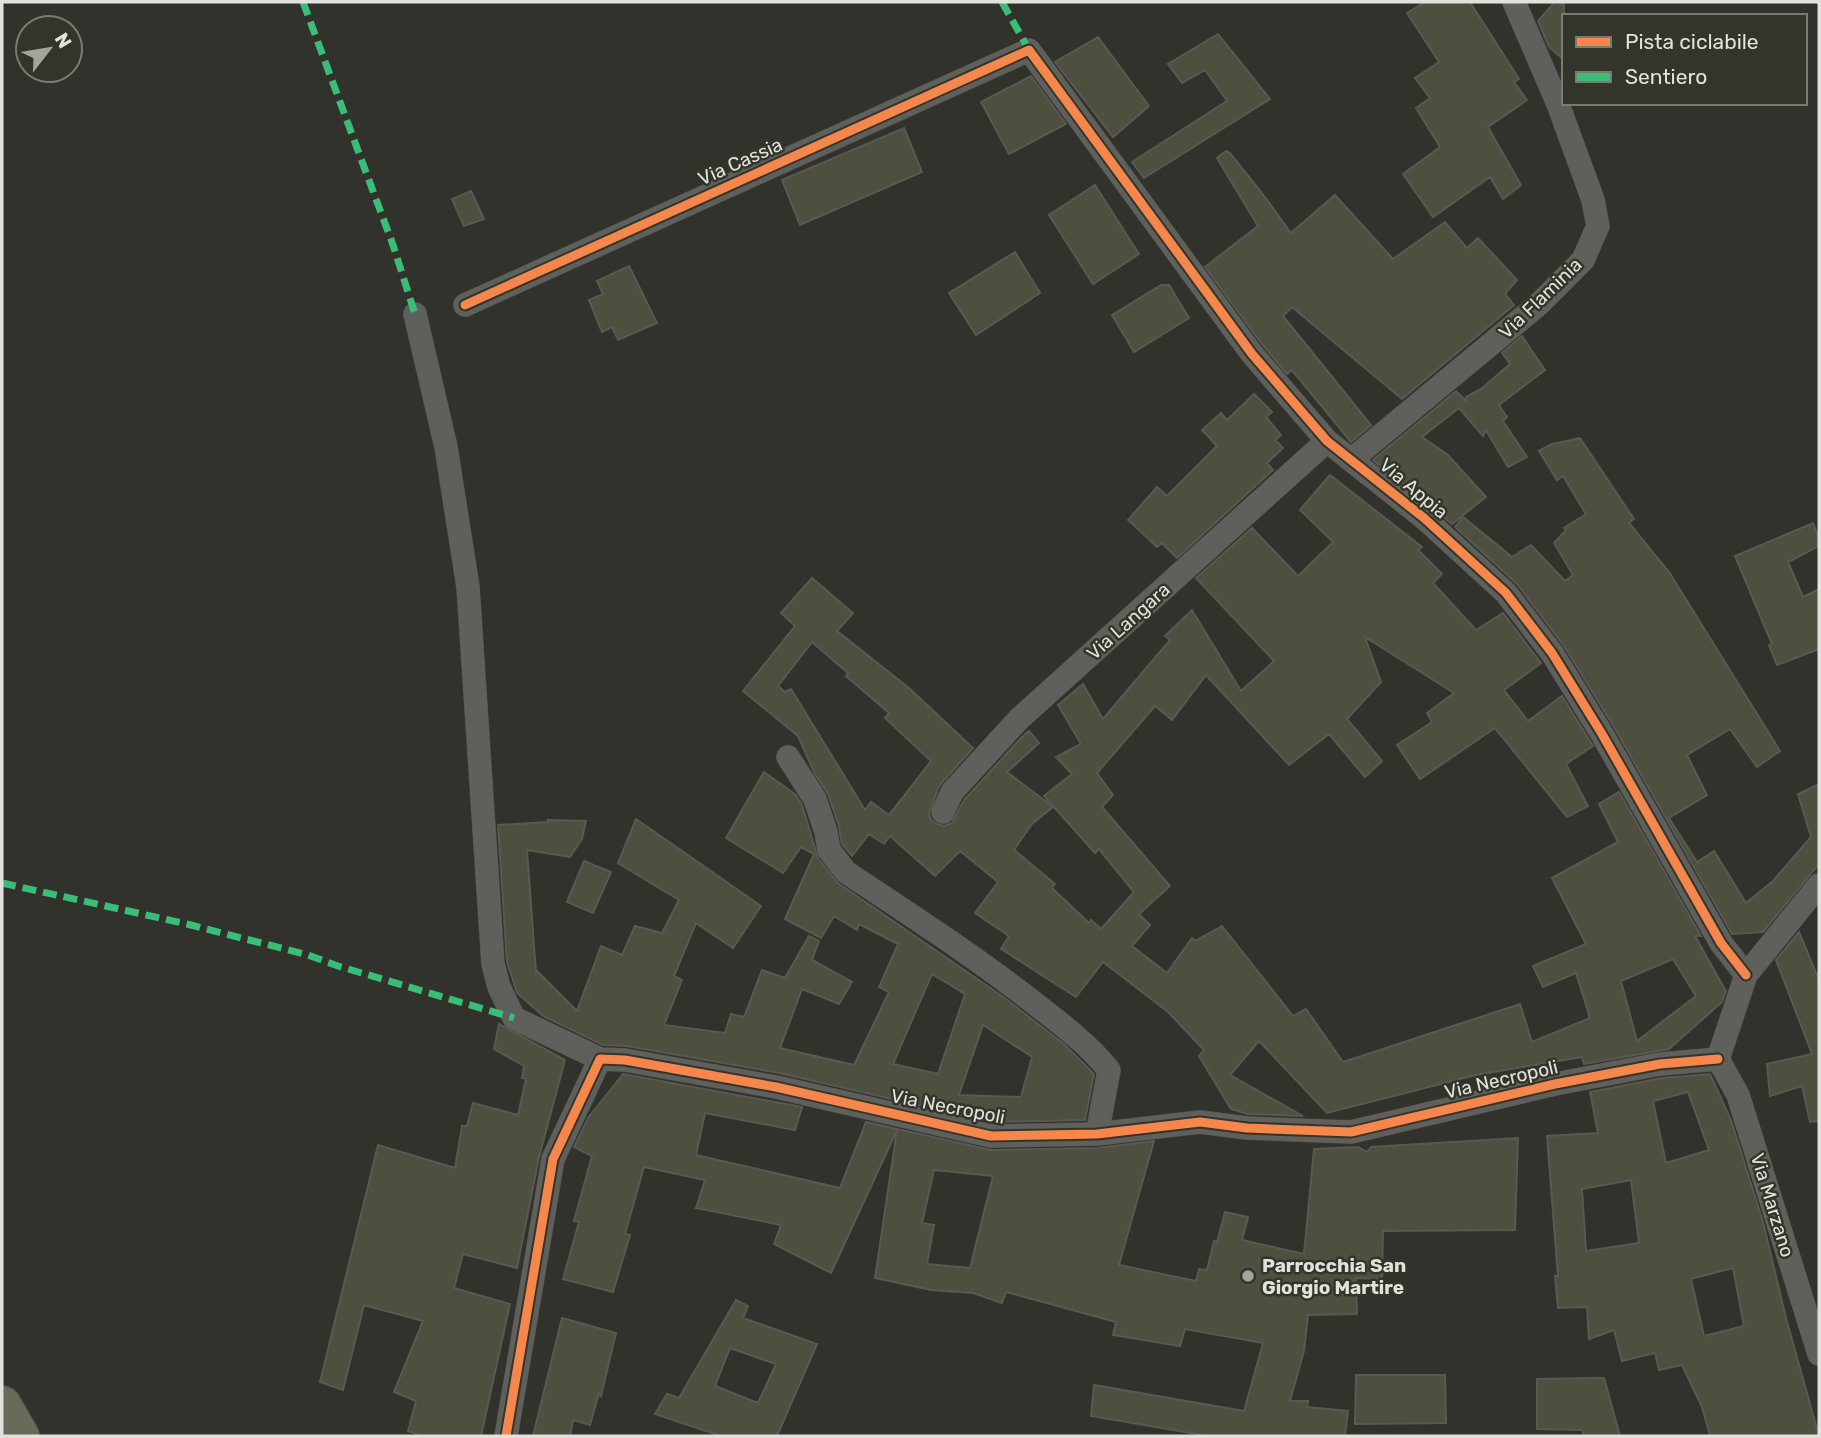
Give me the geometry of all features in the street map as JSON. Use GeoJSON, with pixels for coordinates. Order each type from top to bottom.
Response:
{"type":"FeatureCollection","features":[{"type":"Feature","properties":{"kind":"highway"},"geometry":{"type":"LineString","coordinates":[[2,1405],[20,1436]]}},
{"type":"Feature","properties":{"kind":"street","name":"Via Flaminia"},"geometry":{"type":"LineString","coordinates":[[1351,460],[1538,305],[1583,260],[1598,226],[1593,200],[1558,104],[1514,2]]}},
{"type":"Feature","properties":{"kind":"street","name":"Via Appia"},"geometry":{"type":"LineString","coordinates":[[1029,50],[1252,354],[1327,441],[1424,518],[1506,593],[1552,653],[1721,943],[1746,975]]}},
{"type":"Feature","properties":{"kind":"street","name":"Via Cassia"},"geometry":{"type":"LineString","coordinates":[[465,305],[1029,50]]}},
{"type":"Feature","properties":{"kind":"street"},"geometry":{"type":"LineString","coordinates":[[415,314],[446,447],[468,587],[493,964],[499,987],[514,1018],[600,1059],[553,1159],[506,1436]]}},
{"type":"Feature","properties":{"kind":"street","name":"Via Langara"},"geometry":{"type":"LineString","coordinates":[[943,811],[952,792],[1019,719],[1327,441]]}},
{"type":"Feature","properties":{"kind":"street"},"geometry":{"type":"LineString","coordinates":[[788,757],[815,799],[829,850],[846,872],[997,974],[1085,1042],[1109,1070],[1097,1133]]}},
{"type":"Feature","properties":{"kind":"street"},"geometry":{"type":"LineString","coordinates":[[1718,1059],[1746,975],[1819,885]]}},
{"type":"Feature","properties":{"kind":"street","name":"Via Necropoli"},"geometry":{"type":"LineString","coordinates":[[600,1059],[625,1060],[776,1087],[991,1136],[1097,1133],[1200,1122],[1247,1128],[1351,1132],[1555,1084],[1660,1063],[1718,1059]]}},
{"type":"Feature","properties":{"kind":"street","name":"Via Marzano"},"geometry":{"type":"LineString","coordinates":[[1718,1059],[1738,1095],[1819,1354]]}},
{"type":"Feature","properties":{"kind":"building"},"geometry":{"type":"Polygon","coordinates":[[[1425,2],[1470,2],[1519,79],[1514,82],[1527,100],[1488,127],[1521,185],[1503,199],[1490,177],[1433,217],[1403,174],[1440,147],[1416,108],[1430,98],[1415,78],[1439,62],[1407,13],[1425,2]]]}},
{"type":"Feature","properties":{"kind":"building"},"geometry":{"type":"Polygon","coordinates":[[[1555,2],[1564,2],[1562,58],[1549,47],[1538,21],[1555,2]]]}},
{"type":"Feature","properties":{"kind":"building"},"geometry":{"type":"Polygon","coordinates":[[[1218,34],[1270,99],[1144,178],[1132,162],[1227,101],[1205,70],[1182,83],[1168,64],[1218,34]]]}},
{"type":"Feature","properties":{"kind":"building"},"geometry":{"type":"Polygon","coordinates":[[[1098,37],[1149,106],[1113,137],[1055,62],[1098,37]]]}},
{"type":"Feature","properties":{"kind":"building"},"geometry":{"type":"Polygon","coordinates":[[[1031,76],[1066,124],[1009,154],[981,102],[1031,76]]]}},
{"type":"Feature","properties":{"kind":"building"},"geometry":{"type":"Polygon","coordinates":[[[904,128],[922,172],[800,225],[782,180],[904,128]]]}},
{"type":"Feature","properties":{"kind":"building"},"geometry":{"type":"Polygon","coordinates":[[[1226,151],[1291,233],[1335,195],[1393,259],[1445,222],[1467,248],[1478,238],[1517,280],[1505,294],[1514,305],[1402,399],[1292,307],[1283,316],[1371,425],[1351,442],[1292,370],[1287,374],[1261,343],[1205,267],[1258,226],[1217,158],[1226,151]]]}},
{"type":"Feature","properties":{"kind":"building"},"geometry":{"type":"Polygon","coordinates":[[[1095,185],[1139,254],[1093,284],[1049,215],[1095,185]]]}},
{"type":"Feature","properties":{"kind":"building"},"geometry":{"type":"Polygon","coordinates":[[[471,191],[484,219],[464,226],[452,199],[471,191]]]}},
{"type":"Feature","properties":{"kind":"building"},"geometry":{"type":"Polygon","coordinates":[[[1015,252],[1040,293],[976,335],[949,293],[1015,252]]]}},
{"type":"Feature","properties":{"kind":"building"},"geometry":{"type":"Polygon","coordinates":[[[629,266],[657,323],[618,340],[612,327],[602,332],[589,300],[603,294],[597,281],[629,266]]]}},
{"type":"Feature","properties":{"kind":"building"},"geometry":{"type":"Polygon","coordinates":[[[1161,285],[1169,285],[1189,318],[1134,352],[1112,315],[1161,285]]]}},
{"type":"Feature","properties":{"kind":"building"},"geometry":{"type":"Polygon","coordinates":[[[1522,336],[1545,370],[1499,405],[1507,417],[1503,421],[1527,457],[1508,467],[1486,430],[1483,436],[1459,408],[1422,437],[1448,455],[1486,497],[1452,524],[1373,460],[1456,391],[1466,401],[1466,397],[1481,389],[1510,364],[1502,353],[1522,336]]]}},
{"type":"Feature","properties":{"kind":"building"},"geometry":{"type":"Polygon","coordinates":[[[1254,394],[1272,412],[1266,417],[1281,435],[1275,440],[1283,448],[1267,463],[1273,470],[1177,558],[1162,543],[1157,547],[1128,520],[1157,487],[1167,496],[1217,446],[1202,430],[1221,413],[1227,420],[1254,394]]]}},
{"type":"Feature","properties":{"kind":"building"},"geometry":{"type":"Polygon","coordinates":[[[1580,438],[1634,519],[1629,523],[1669,572],[1780,751],[1757,767],[1730,729],[1687,755],[1707,795],[1669,818],[1697,862],[1714,851],[1746,903],[1773,881],[1811,837],[1798,794],[1819,784],[1819,864],[1763,932],[1732,934],[1614,727],[1564,646],[1517,584],[1455,527],[1463,517],[1512,557],[1531,545],[1565,581],[1573,575],[1554,543],[1566,530],[1564,528],[1586,514],[1563,476],[1557,480],[1539,451],[1552,444],[1580,438]]]}},
{"type":"Feature","properties":{"kind":"building"},"geometry":{"type":"Polygon","coordinates":[[[1330,475],[1422,547],[1418,550],[1442,574],[1433,583],[1476,630],[1503,613],[1541,663],[1504,690],[1528,721],[1562,696],[1593,746],[1566,764],[1588,806],[1567,817],[1495,728],[1420,779],[1397,745],[1432,722],[1427,713],[1454,693],[1365,637],[1381,682],[1347,719],[1382,761],[1365,777],[1329,734],[1289,765],[1206,675],[1172,720],[1155,706],[1097,773],[1113,795],[1102,807],[1170,886],[1139,914],[1150,925],[1132,946],[1167,973],[1192,938],[1195,941],[1222,926],[1293,1016],[1306,1009],[1343,1062],[1520,1004],[1532,1042],[1590,1018],[1576,973],[1543,987],[1533,966],[1586,944],[1552,878],[1618,842],[1599,804],[1619,792],[1701,936],[1695,936],[1726,991],[1722,1002],[1669,1049],[1584,1064],[1582,1057],[1476,1075],[1327,1113],[1259,1041],[1230,1075],[1303,1116],[1248,1114],[1231,1109],[1199,1056],[1204,1050],[1168,1012],[1103,962],[1076,997],[1001,949],[1009,936],[975,913],[998,882],[960,851],[935,876],[890,836],[884,844],[869,834],[852,856],[842,844],[828,794],[815,774],[798,736],[743,691],[795,626],[781,613],[812,578],[853,613],[837,631],[909,688],[973,748],[939,786],[929,813],[931,820],[944,826],[952,823],[964,800],[1029,731],[1039,743],[1007,772],[1053,807],[1032,824],[1014,850],[1055,884],[1052,888],[1089,923],[1091,920],[1101,929],[1134,892],[1099,849],[1095,853],[1044,796],[1072,774],[1056,757],[1081,744],[1058,705],[1083,684],[1103,719],[1170,640],[1165,636],[1192,610],[1241,691],[1274,661],[1196,578],[1252,528],[1298,576],[1333,542],[1300,510],[1330,475]],[[812,642],[778,686],[785,692],[791,689],[865,810],[871,802],[889,815],[931,761],[885,718],[889,713],[812,642]],[[1673,959],[1621,981],[1637,1041],[1696,996],[1673,959]]]}},
{"type":"Feature","properties":{"kind":"building"},"geometry":{"type":"Polygon","coordinates":[[[1813,523],[1819,546],[1788,562],[1803,597],[1819,589],[1819,649],[1777,665],[1769,645],[1772,644],[1735,556],[1813,523]]]}},
{"type":"Feature","properties":{"kind":"building"},"geometry":{"type":"Polygon","coordinates":[[[764,772],[796,795],[802,805],[818,858],[838,883],[1002,996],[1064,1044],[1094,1074],[1085,1120],[992,1122],[779,1073],[627,1046],[603,1045],[543,1016],[517,993],[507,962],[498,825],[548,820],[586,821],[582,839],[570,857],[527,850],[536,973],[537,971],[577,1011],[601,946],[622,955],[635,926],[662,933],[679,900],[618,863],[636,819],[761,906],[733,948],[696,923],[674,976],[682,980],[664,1025],[725,1033],[731,1014],[744,1017],[762,970],[785,978],[809,936],[819,941],[812,960],[852,982],[839,1004],[802,989],[780,1048],[854,1065],[889,992],[879,987],[898,944],[859,924],[857,930],[834,916],[821,938],[785,919],[814,854],[801,847],[783,873],[726,838],[764,772]],[[932,974],[893,1064],[938,1074],[965,994],[932,974]],[[983,1025],[959,1095],[1021,1097],[1032,1057],[983,1025]]]}},
{"type":"Feature","properties":{"kind":"building"},"geometry":{"type":"Polygon","coordinates":[[[584,861],[611,872],[593,913],[567,902],[584,861]]]}},
{"type":"Feature","properties":{"kind":"building"},"geometry":{"type":"Polygon","coordinates":[[[1799,932],[1819,980],[1819,1121],[1810,1122],[1802,1086],[1770,1096],[1767,1064],[1812,1054],[1776,960],[1799,932]]]}},
{"type":"Feature","properties":{"kind":"building"},"geometry":{"type":"Polygon","coordinates":[[[499,1024],[565,1060],[539,1157],[517,1268],[463,1254],[454,1288],[510,1304],[481,1436],[422,1436],[408,1431],[416,1401],[394,1392],[423,1321],[364,1305],[343,1390],[320,1382],[378,1145],[455,1168],[462,1126],[467,1126],[473,1103],[518,1115],[526,1079],[522,1078],[524,1066],[494,1049],[499,1024]]]}},
{"type":"Feature","properties":{"kind":"building"},"geometry":{"type":"Polygon","coordinates":[[[623,1074],[802,1107],[795,1130],[705,1113],[696,1155],[840,1188],[866,1122],[991,1150],[1097,1148],[1154,1141],[1119,1265],[1196,1281],[1199,1269],[1207,1270],[1225,1212],[1248,1217],[1242,1240],[1304,1254],[1314,1149],[1358,1147],[1367,1152],[1371,1147],[1518,1138],[1515,1230],[1383,1231],[1382,1279],[1356,1278],[1357,1314],[1308,1315],[1304,1351],[1290,1401],[1308,1401],[1307,1407],[1348,1411],[1345,1436],[1208,1436],[1091,1416],[1094,1385],[1244,1411],[1263,1343],[1185,1329],[1180,1346],[1113,1335],[1116,1322],[1006,1292],[1002,1303],[973,1293],[931,1290],[875,1278],[897,1130],[831,1273],[774,1244],[781,1225],[696,1208],[705,1180],[644,1167],[625,1234],[630,1235],[613,1292],[563,1279],[579,1222],[574,1221],[592,1156],[574,1147],[588,1118],[623,1074]],[[934,1170],[922,1223],[934,1225],[927,1264],[970,1268],[993,1176],[934,1170]]]}},
{"type":"Feature","properties":{"kind":"building"},"geometry":{"type":"Polygon","coordinates":[[[1710,1074],[1731,1120],[1763,1222],[1819,1436],[1710,1436],[1702,1407],[1682,1365],[1659,1370],[1655,1353],[1622,1361],[1614,1330],[1589,1339],[1587,1307],[1558,1308],[1547,1136],[1598,1133],[1590,1092],[1662,1078],[1710,1074]],[[1688,1092],[1653,1101],[1666,1163],[1709,1150],[1688,1092]],[[1631,1180],[1582,1189],[1586,1251],[1639,1243],[1631,1180]],[[1733,1268],[1691,1279],[1704,1336],[1744,1326],[1733,1268]]]}},
{"type":"Feature","properties":{"kind":"building"},"geometry":{"type":"Polygon","coordinates":[[[736,1300],[748,1306],[743,1318],[817,1344],[777,1436],[721,1436],[655,1414],[667,1394],[679,1398],[736,1300]],[[730,1348],[715,1386],[758,1403],[776,1364],[730,1348]]]}},
{"type":"Feature","properties":{"kind":"building"},"geometry":{"type":"Polygon","coordinates":[[[562,1318],[616,1333],[601,1396],[599,1393],[590,1425],[573,1420],[570,1436],[533,1436],[562,1318]]]}},
{"type":"Feature","properties":{"kind":"building"},"geometry":{"type":"Polygon","coordinates":[[[1356,1375],[1445,1375],[1446,1423],[1355,1424],[1356,1375]]]}},
{"type":"Feature","properties":{"kind":"building"},"geometry":{"type":"Polygon","coordinates":[[[1604,1378],[1620,1436],[1584,1436],[1582,1430],[1537,1429],[1537,1379],[1604,1378]]]}},
{"type":"Feature","properties":{"kind":"marked path"},"geometry":{"type":"LineString","coordinates":[[303,2],[393,245],[415,314]]}},
{"type":"Feature","properties":{"kind":"marked path"},"geometry":{"type":"LineString","coordinates":[[1002,2],[1029,50]]}},
{"type":"Feature","properties":{"kind":"marked path"},"geometry":{"type":"LineString","coordinates":[[2,883],[187,924],[308,955],[514,1018]]}},
{"type":"Feature","properties":{"kind":"cycle path"},"geometry":{"type":"LineString","coordinates":[[465,305],[1029,50],[1252,354],[1327,441],[1424,518],[1506,593],[1552,653],[1602,734],[1721,943],[1746,975]]}},
{"type":"Feature","properties":{"kind":"cycle path"},"geometry":{"type":"LineString","coordinates":[[506,1436],[553,1159],[600,1059],[625,1060],[776,1087],[991,1136],[1097,1134],[1200,1122],[1247,1128],[1351,1132],[1555,1084],[1660,1064],[1718,1059]]}},
{"type":"Feature","properties":{"kind":"place","name":"Parrocchia San Giorgio Martire"},"geometry":{"type":"Point","coordinates":[1248,1276]}}]}
